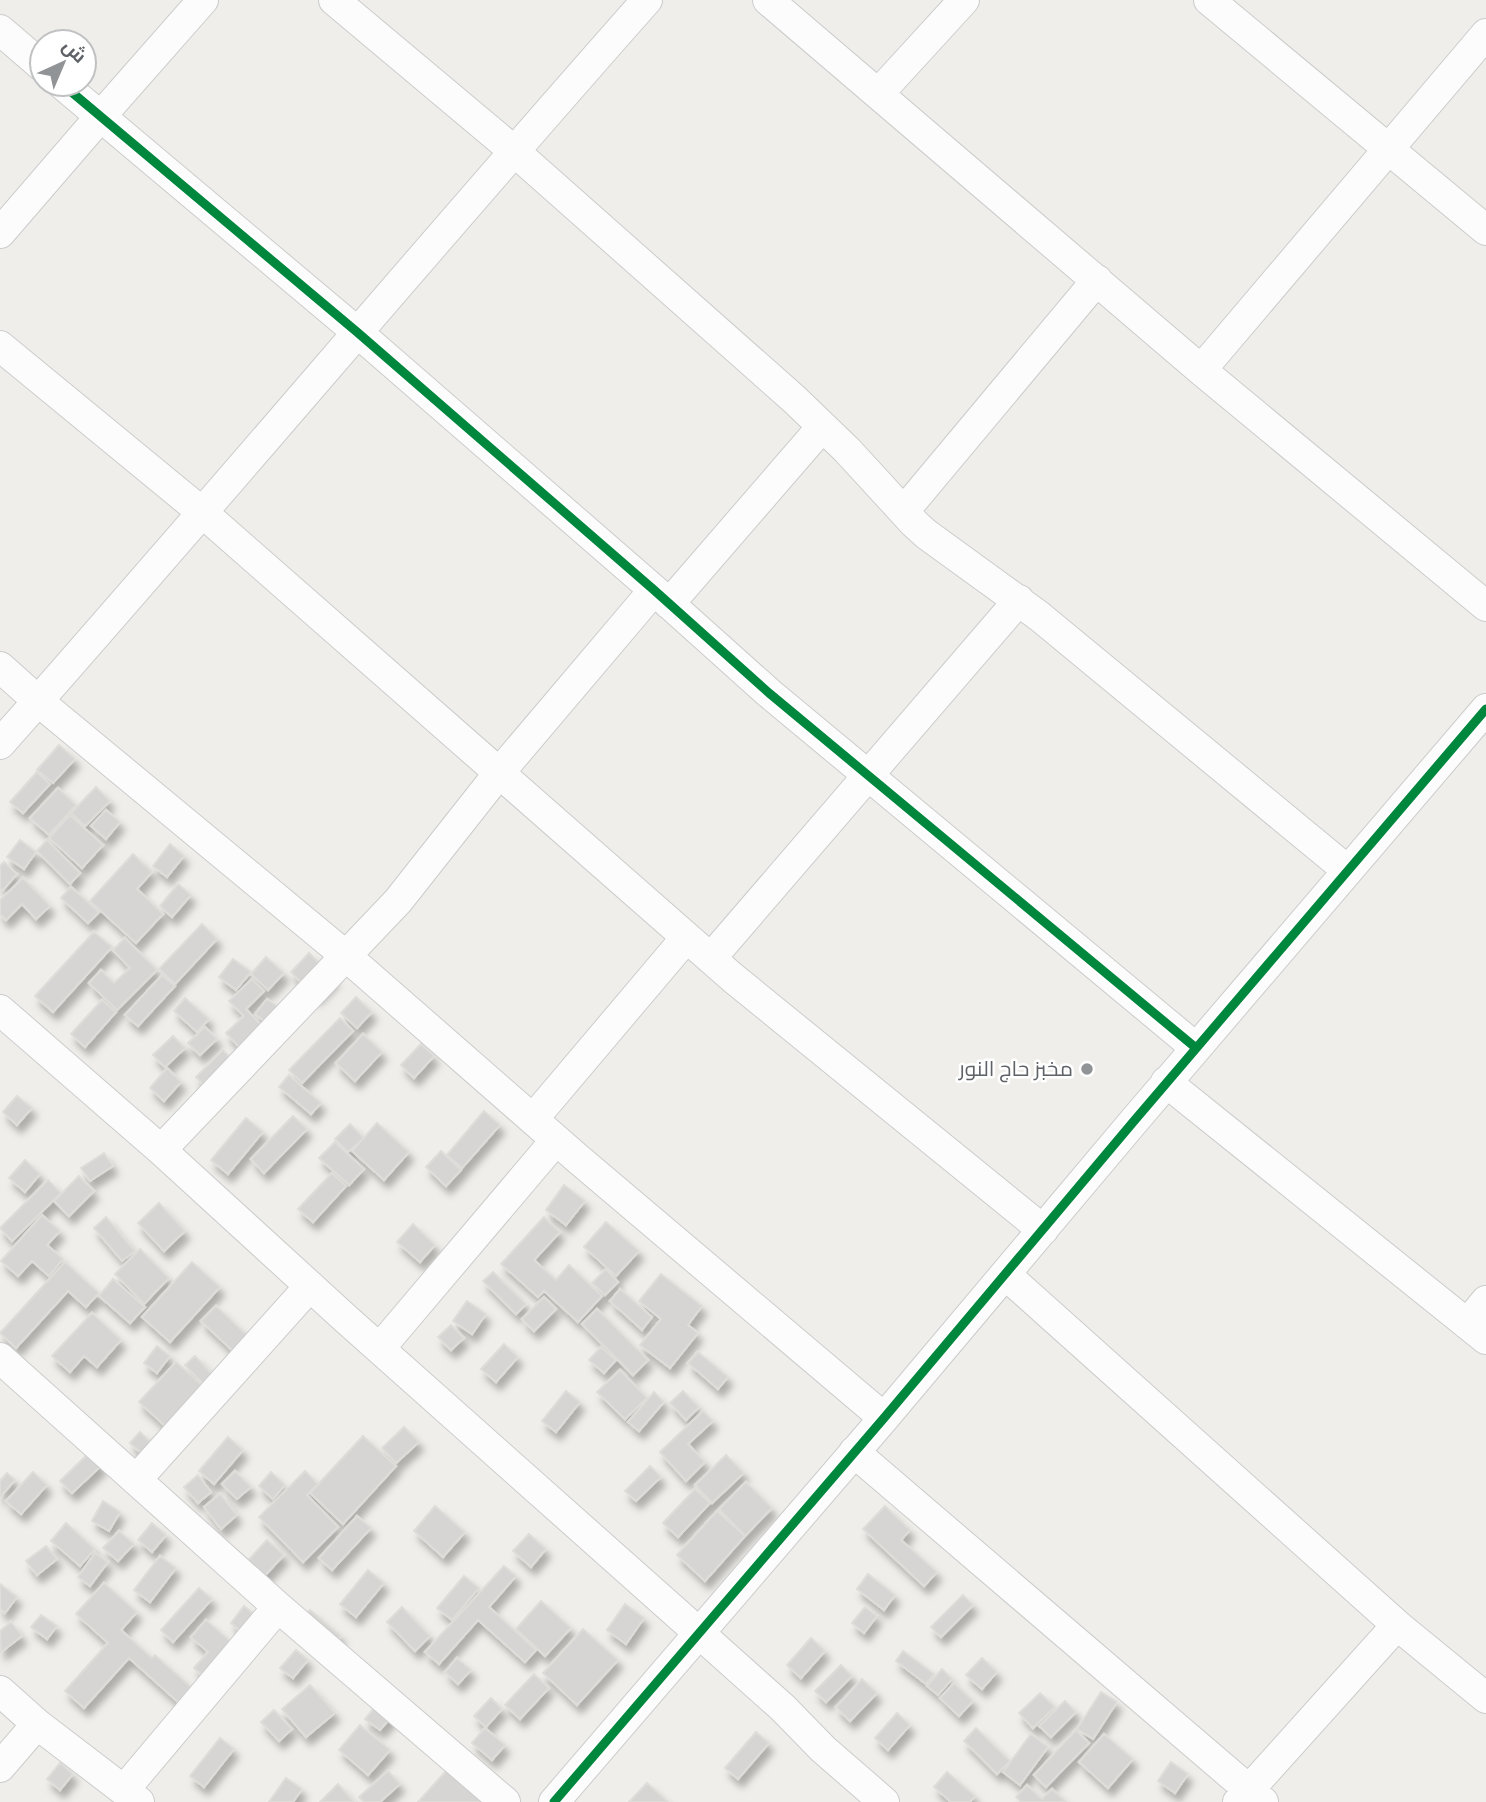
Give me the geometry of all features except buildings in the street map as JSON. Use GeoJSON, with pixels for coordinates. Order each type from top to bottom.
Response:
{"type":"FeatureCollection","features":[{"type":"Feature","properties":{"kind":"street"},"geometry":{"type":"LineString","coordinates":[[0,233],[203,0]]}},
{"type":"Feature","properties":{"kind":"street"},"geometry":{"type":"LineString","coordinates":[[334,0],[514,151],[783,390],[847,450],[926,534],[1019,600],[1347,870]]}},
{"type":"Feature","properties":{"kind":"street"},"geometry":{"type":"LineString","coordinates":[[0,744],[647,0]]}},
{"type":"Feature","properties":{"kind":"street"},"geometry":{"type":"LineString","coordinates":[[768,0],[1201,370],[1486,606]]}},
{"type":"Feature","properties":{"kind":"street"},"geometry":{"type":"LineString","coordinates":[[878,94],[964,0]]}},
{"type":"Feature","properties":{"kind":"street"},"geometry":{"type":"LineString","coordinates":[[1209,0],[1486,230]]}},
{"type":"Feature","properties":{"kind":"street"},"geometry":{"type":"LineString","coordinates":[[0,30],[28,54]]}},
{"type":"Feature","properties":{"kind":"street"},"geometry":{"type":"LineString","coordinates":[[1201,370],[1486,34]]}},
{"type":"Feature","properties":{"kind":"street"},"geometry":{"type":"LineString","coordinates":[[78,98],[357,332],[769,693],[1196,1048]]}},
{"type":"Feature","properties":{"kind":"street"},"geometry":{"type":"LineString","coordinates":[[904,512],[1097,280]]}},
{"type":"Feature","properties":{"kind":"street"},"geometry":{"type":"LineString","coordinates":[[0,346],[203,513],[733,978],[1043,1230]]}},
{"type":"Feature","properties":{"kind":"street"},"geometry":{"type":"LineString","coordinates":[[162,1150],[398,901],[499,773],[822,427]]}},
{"type":"Feature","properties":{"kind":"street"},"geometry":{"type":"LineString","coordinates":[[711,958],[1019,600]]}},
{"type":"Feature","properties":{"kind":"street"},"geometry":{"type":"LineString","coordinates":[[0,667],[346,956],[556,1140],[884,1418]]}},
{"type":"Feature","properties":{"kind":"street"},"geometry":{"type":"LineString","coordinates":[[554,1802],[1486,709]]}},
{"type":"Feature","properties":{"kind":"street"},"geometry":{"type":"LineString","coordinates":[[533,1119],[686,938]]}},
{"type":"Feature","properties":{"kind":"street"},"geometry":{"type":"LineString","coordinates":[[0,1010],[162,1150],[884,1802]]}},
{"type":"Feature","properties":{"kind":"street"},"geometry":{"type":"LineString","coordinates":[[1166,1082],[1476,1331],[1486,1301]]}},
{"type":"Feature","properties":{"kind":"street"},"geometry":{"type":"LineString","coordinates":[[380,1348],[556,1140]]}},
{"type":"Feature","properties":{"kind":"street"},"geometry":{"type":"LineString","coordinates":[[1006,1275],[1396,1625],[1486,1698]]}},
{"type":"Feature","properties":{"kind":"street"},"geometry":{"type":"LineString","coordinates":[[136,1480],[310,1286]]}},
{"type":"Feature","properties":{"kind":"street"},"geometry":{"type":"LineString","coordinates":[[0,1358],[278,1607],[505,1802]]}},
{"type":"Feature","properties":{"kind":"street"},"geometry":{"type":"LineString","coordinates":[[854,1452],[1250,1798],[1396,1625]]}},
{"type":"Feature","properties":{"kind":"street"},"geometry":{"type":"LineString","coordinates":[[0,1691],[37,1724],[132,1796],[278,1607]]}},
{"type":"Feature","properties":{"kind":"street"},"geometry":{"type":"LineString","coordinates":[[0,1767],[37,1724]]}},
{"type":"Feature","properties":{"kind":"cycle path"},"geometry":{"type":"LineString","coordinates":[[79,98],[357,332],[769,693],[1196,1048]]}},
{"type":"Feature","properties":{"kind":"cycle path"},"geometry":{"type":"LineString","coordinates":[[554,1802],[1486,709]]}},
{"type":"Feature","properties":{"kind":"place","name":"مخبز حاج النور"},"geometry":{"type":"Point","coordinates":[1087,1069]}}]}
